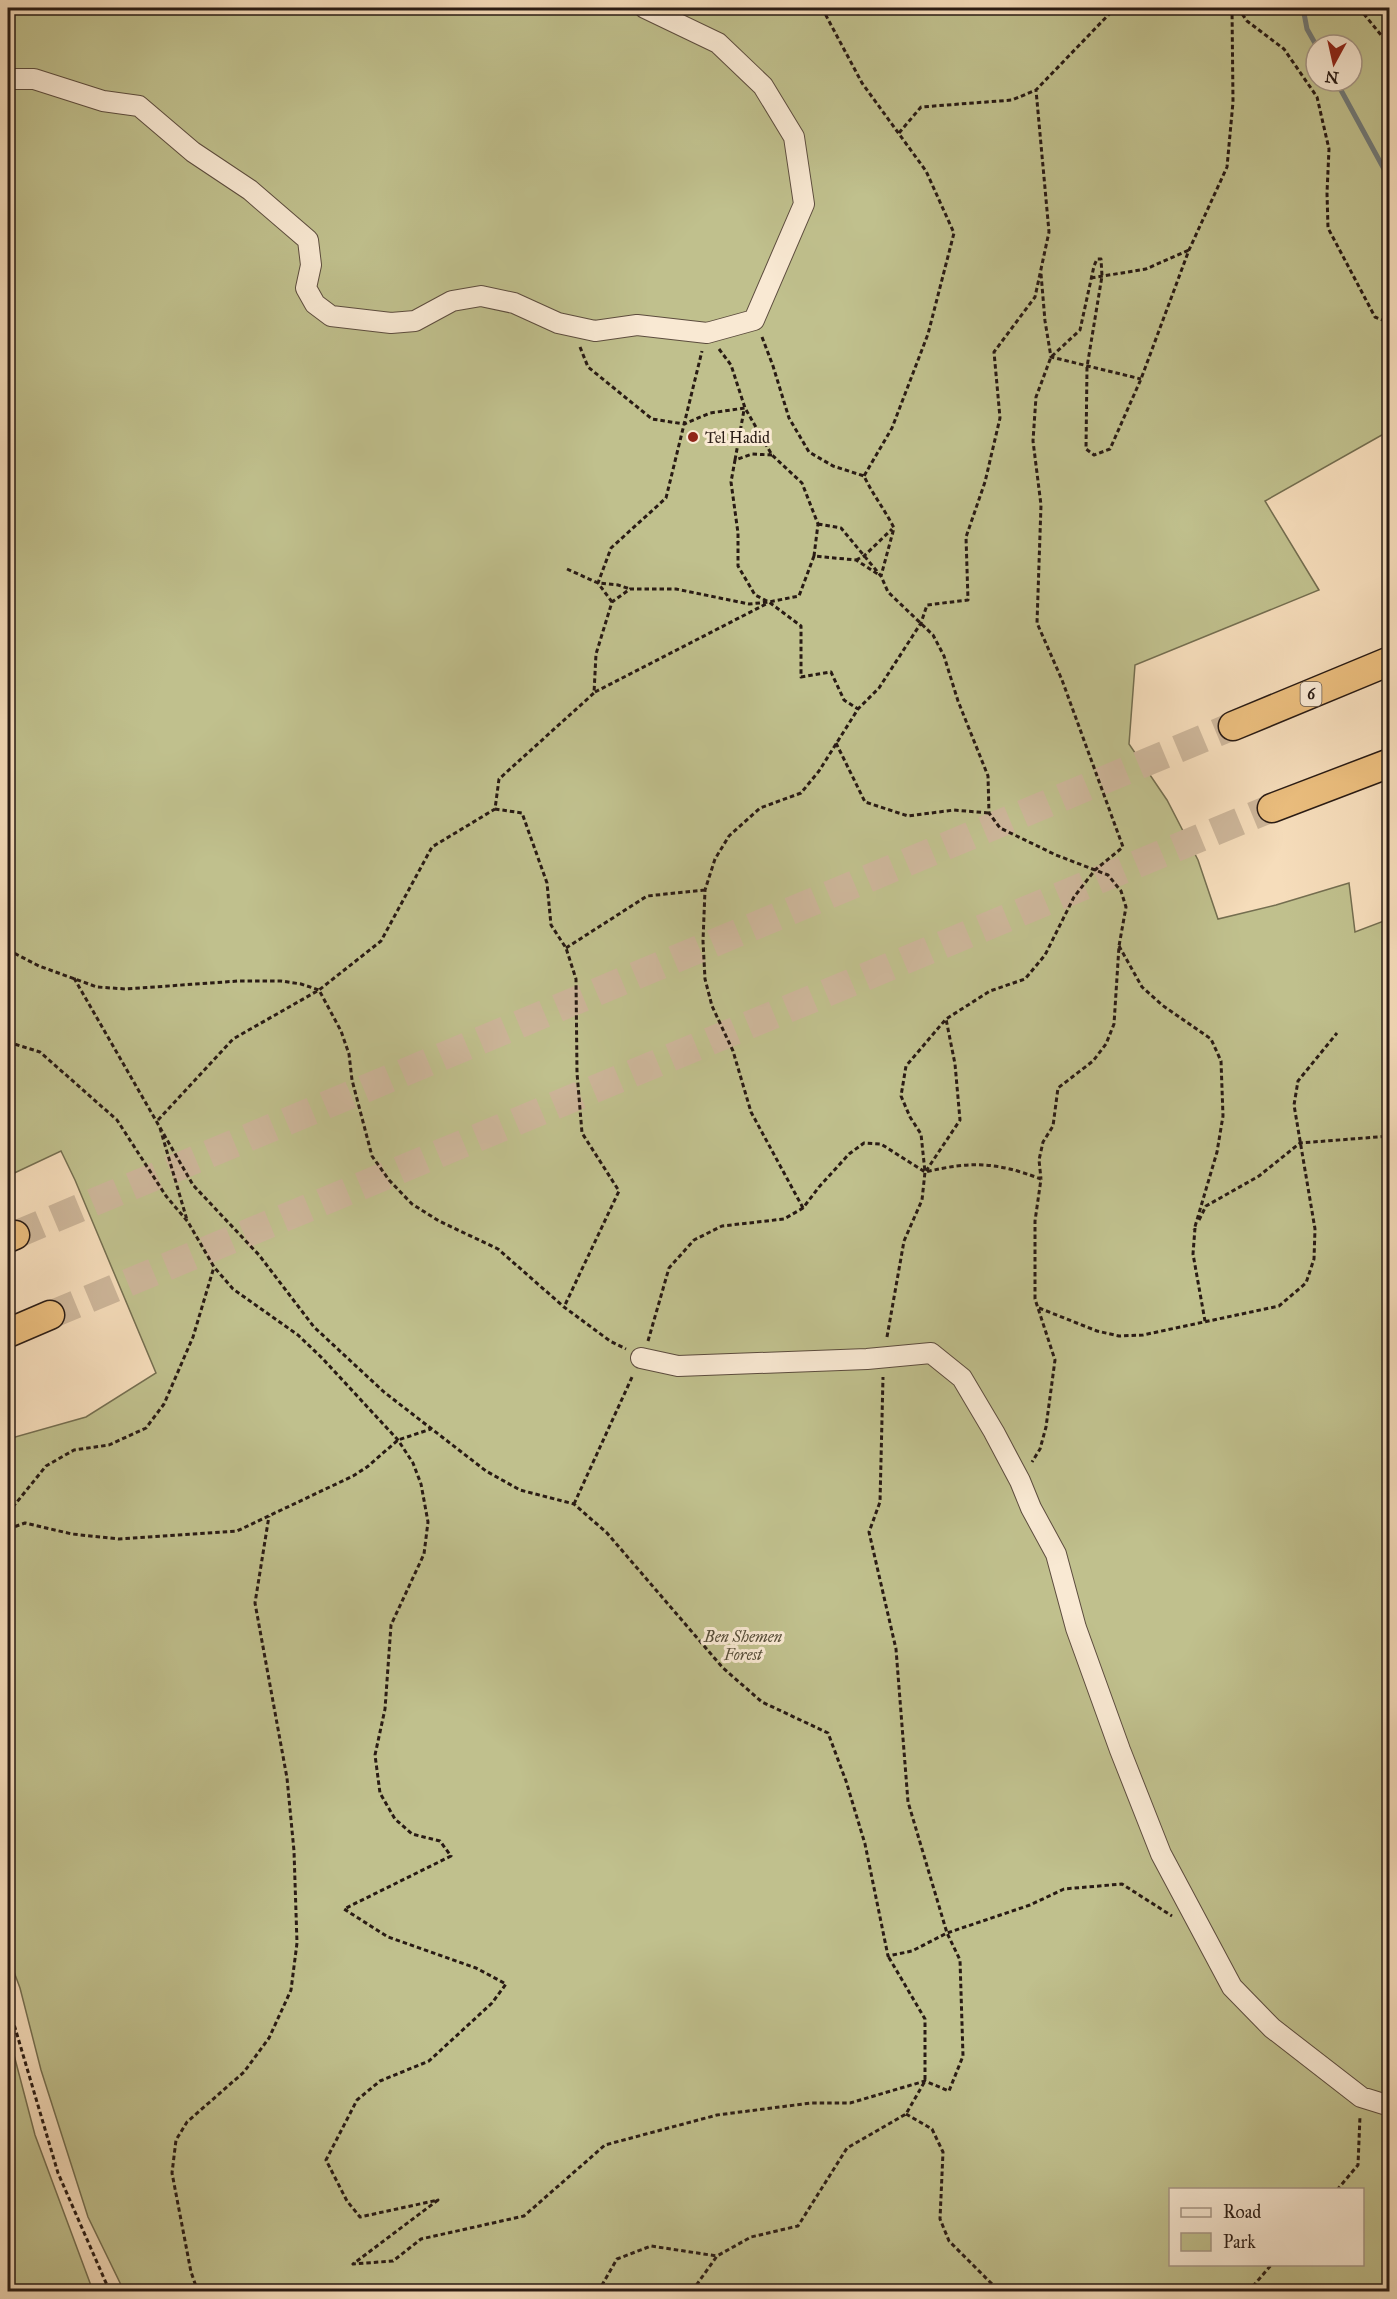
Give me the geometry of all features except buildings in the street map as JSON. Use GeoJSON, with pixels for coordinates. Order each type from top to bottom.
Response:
{"type":"FeatureCollection","features":[{"type":"Feature","properties":{"kind":"highway","name":"6"},"geometry":{"type":"LineString","coordinates":[[1233,726],[1389,661]]}},
{"type":"Feature","properties":{"kind":"highway"},"geometry":{"type":"LineString","coordinates":[[1272,808],[1389,763]]}},
{"type":"Feature","properties":{"kind":"highway"},"geometry":{"type":"LineString","coordinates":[[8,1333],[50,1315]]}},
{"type":"Feature","properties":{"kind":"street"},"geometry":{"type":"LineString","coordinates":[[8,79],[34,79],[103,101],[139,106],[193,152],[250,190],[308,240],[311,265],[306,288],[315,304],[332,316],[391,323],[415,321],[452,301],[481,296],[514,303],[558,323],[595,331],[637,325],[707,333],[754,320],[804,204],[794,137],[763,86],[718,43],[645,8]]}},
{"type":"Feature","properties":{"kind":"street"},"geometry":{"type":"LineString","coordinates":[[640,1358],[678,1366],[931,1353],[962,1378],[994,1432],[1020,1481],[1030,1508],[1056,1554],[1076,1628],[1161,1854],[1232,1987],[1272,2028],[1361,2097],[1389,2106]]}},
{"type":"Feature","properties":{"kind":"path"},"geometry":{"type":"LineString","coordinates":[[822,8],[862,83],[926,171],[954,233],[928,334],[892,428],[864,477]]}},
{"type":"Feature","properties":{"kind":"path"},"geometry":{"type":"LineString","coordinates":[[898,134],[921,107],[1011,100],[1035,90],[1115,8]]}},
{"type":"Feature","properties":{"kind":"path"},"geometry":{"type":"LineString","coordinates":[[8,1042],[40,1052],[117,1120],[166,1196],[188,1222],[214,1267],[233,1289],[298,1335],[398,1440],[413,1463],[422,1484],[428,1522],[424,1554],[391,1625],[385,1708],[375,1755],[380,1793],[395,1819],[412,1834],[440,1841],[451,1856],[344,1909],[387,1937],[476,1968],[506,1984],[492,2003],[429,2061],[380,2081],[357,2100],[327,2160],[347,2201],[360,2217],[438,2200],[353,2264],[393,2261],[421,2239],[524,2216],[605,2145],[717,2115],[811,2103],[850,2103],[926,2081],[949,2091],[963,2056],[960,1960],[947,1933],[908,1802],[896,1649],[869,1532],[880,1502],[883,1357],[894,1309],[904,1241],[921,1200],[925,1172],[921,1134],[910,1117],[901,1096],[906,1066],[946,1019],[990,991],[1025,979],[1045,955],[1074,897],[1095,870],[1124,847],[1062,680],[1037,623],[1041,505],[1033,441],[1036,397],[1052,357],[1080,330],[1097,259],[1102,261],[1102,276],[1087,367],[1086,449],[1094,455],[1110,449],[1140,379],[1189,250],[1227,167],[1233,102],[1232,8]]}},
{"type":"Feature","properties":{"kind":"path"},"geometry":{"type":"LineString","coordinates":[[1238,8],[1247,21],[1284,49],[1317,97],[1329,149],[1328,228],[1375,317],[1389,323]]}},
{"type":"Feature","properties":{"kind":"path"},"geometry":{"type":"LineString","coordinates":[[1359,8],[1389,46]]}},
{"type":"Feature","properties":{"kind":"path"},"geometry":{"type":"LineString","coordinates":[[803,1208],[751,1112],[734,1051],[712,1006],[705,979],[703,941],[705,890],[714,859],[729,836],[760,808],[801,793],[858,709],[879,688],[921,623],[927,605],[968,600],[966,537],[985,482],[1000,418],[994,352],[1035,297],[1049,232],[1035,90]]}},
{"type":"Feature","properties":{"kind":"path"},"geometry":{"type":"LineString","coordinates":[[1091,278],[1146,268],[1189,250]]}},
{"type":"Feature","properties":{"kind":"path"},"geometry":{"type":"LineString","coordinates":[[1041,269],[1045,321],[1052,357]]}},
{"type":"Feature","properties":{"kind":"path"},"geometry":{"type":"LineString","coordinates":[[754,320],[773,366],[789,418],[809,452],[834,466],[864,477],[894,528],[881,576]]}},
{"type":"Feature","properties":{"kind":"path"},"geometry":{"type":"LineString","coordinates":[[572,326],[588,367],[652,419],[684,424],[710,413],[745,408]]}},
{"type":"Feature","properties":{"kind":"path"},"geometry":{"type":"LineString","coordinates":[[567,569],[598,583],[630,589],[675,589],[749,604],[799,596],[814,556],[818,524],[802,483],[772,455],[745,408],[731,365],[707,333]]}},
{"type":"Feature","properties":{"kind":"path"},"geometry":{"type":"LineString","coordinates":[[598,583],[610,548],[666,498],[707,333]]}},
{"type":"Feature","properties":{"kind":"path"},"geometry":{"type":"LineString","coordinates":[[1052,357],[1140,379]]}},
{"type":"Feature","properties":{"kind":"path"},"geometry":{"type":"LineString","coordinates":[[745,408],[731,482],[738,533],[738,566],[754,595],[769,602],[801,626],[801,677],[831,672],[844,700],[858,709]]}},
{"type":"Feature","properties":{"kind":"path"},"geometry":{"type":"LineString","coordinates":[[735,460],[752,454],[772,455]]}},
{"type":"Feature","properties":{"kind":"path"},"geometry":{"type":"LineString","coordinates":[[818,524],[841,528],[881,576],[888,592],[933,635],[944,657],[958,701],[988,776],[989,813],[1000,828],[1056,855],[1107,875],[1121,891],[1126,907],[1119,945],[1114,1024],[1106,1044],[1093,1061],[1058,1089],[1053,1126],[1044,1142],[1039,1160],[1041,1179],[1035,1221],[1035,1299],[1055,1360],[1046,1427],[1040,1449],[1020,1481]]}},
{"type":"Feature","properties":{"kind":"path"},"geometry":{"type":"LineString","coordinates":[[856,560],[864,556],[894,528]]}},
{"type":"Feature","properties":{"kind":"path"},"geometry":{"type":"LineString","coordinates":[[814,556],[856,560],[881,576]]}},
{"type":"Feature","properties":{"kind":"path"},"geometry":{"type":"LineString","coordinates":[[598,583],[612,602]]}},
{"type":"Feature","properties":{"kind":"path"},"geometry":{"type":"LineString","coordinates":[[594,693],[596,654],[612,602],[630,589]]}},
{"type":"Feature","properties":{"kind":"path"},"geometry":{"type":"LineString","coordinates":[[495,809],[499,779],[594,693],[769,602]]}},
{"type":"Feature","properties":{"kind":"path"},"geometry":{"type":"LineString","coordinates":[[836,743],[865,802],[908,816],[954,810],[989,813]]}},
{"type":"Feature","properties":{"kind":"path"},"geometry":{"type":"LineString","coordinates":[[157,1120],[232,1039],[319,990],[381,941],[432,847],[495,809],[522,813],[548,883],[551,925],[566,948],[576,980],[577,1073],[582,1133],[618,1191],[564,1307]]}},
{"type":"Feature","properties":{"kind":"path"},"geometry":{"type":"LineString","coordinates":[[566,948],[647,896],[705,890]]}},
{"type":"Feature","properties":{"kind":"path"},"geometry":{"type":"LineString","coordinates":[[1119,945],[1142,987],[1162,1005],[1211,1039],[1221,1061],[1223,1116],[1217,1152],[1194,1230],[1193,1254],[1205,1322]]}},
{"type":"Feature","properties":{"kind":"path"},"geometry":{"type":"LineString","coordinates":[[8,950],[39,966],[97,987],[126,988],[238,981],[281,981],[319,990],[341,1031],[349,1054],[352,1080],[372,1156],[389,1180],[412,1204],[439,1221],[498,1248],[564,1307],[610,1341],[640,1358]]}},
{"type":"Feature","properties":{"kind":"path"},"geometry":{"type":"LineString","coordinates":[[74,978],[193,1185],[259,1255],[314,1327],[384,1392],[486,1471],[520,1490],[574,1504],[607,1533],[723,1668],[762,1702],[828,1732],[865,1844],[888,1956],[925,2019],[926,2081],[906,2114],[848,2148],[798,2226],[751,2237],[717,2256],[695,2287],[694,2292]]}},
{"type":"Feature","properties":{"kind":"path"},"geometry":{"type":"LineString","coordinates":[[925,1172],[960,1120],[955,1064],[946,1019]]}},
{"type":"Feature","properties":{"kind":"path"},"geometry":{"type":"LineString","coordinates":[[1039,1308],[1119,1336],[1143,1335],[1280,1306],[1305,1282],[1314,1260],[1315,1229],[1294,1105],[1298,1081],[1337,1033]]}},
{"type":"Feature","properties":{"kind":"path"},"geometry":{"type":"LineString","coordinates":[[157,1120],[188,1222]]}},
{"type":"Feature","properties":{"kind":"path"},"geometry":{"type":"LineString","coordinates":[[1194,1230],[1206,1206],[1259,1176],[1300,1143],[1389,1136]]}},
{"type":"Feature","properties":{"kind":"path"},"geometry":{"type":"LineString","coordinates":[[574,1504],[640,1358],[652,1328],[669,1268],[694,1240],[722,1226],[784,1219],[803,1208],[849,1154],[864,1143],[881,1144],[925,1172],[973,1163],[1001,1166],[1041,1179]]}},
{"type":"Feature","properties":{"kind":"path"},"geometry":{"type":"LineString","coordinates":[[8,1513],[46,1466],[74,1450],[109,1445],[146,1428],[164,1404],[193,1337],[214,1267]]}},
{"type":"Feature","properties":{"kind":"path"},"geometry":{"type":"LineString","coordinates":[[8,1529],[26,1523],[72,1534],[119,1539],[237,1531],[353,1476],[398,1440],[431,1429]]}},
{"type":"Feature","properties":{"kind":"path"},"geometry":{"type":"LineString","coordinates":[[198,2292],[191,2272],[172,2173],[176,2140],[188,2122],[244,2072],[269,2038],[291,1990],[297,1943],[294,1851],[287,1778],[255,1603],[269,1516]]}},
{"type":"Feature","properties":{"kind":"path"},"geometry":{"type":"LineString","coordinates":[[888,1956],[912,1951],[947,1933],[1030,1905],[1064,1889],[1122,1884],[1205,1937]]}},
{"type":"Feature","properties":{"kind":"path"},"geometry":{"type":"LineString","coordinates":[[8,2004],[58,2173],[110,2292]]}},
{"type":"Feature","properties":{"kind":"path"},"geometry":{"type":"LineString","coordinates":[[1339,2188],[1358,2166],[1361,2097]]}},
{"type":"Feature","properties":{"kind":"path"},"geometry":{"type":"LineString","coordinates":[[906,2114],[932,2129],[943,2152],[940,2219],[949,2241],[1000,2292]]}},
{"type":"Feature","properties":{"kind":"path"},"geometry":{"type":"LineString","coordinates":[[598,2292],[617,2259],[651,2246],[717,2256]]}},
{"type":"Feature","properties":{"kind":"path"},"geometry":{"type":"LineString","coordinates":[[1248,2292],[1271,2266]]}},
{"type":"Feature","properties":{"kind":"green space","name":"Ben Shemen Forest"},"geometry":{"type":"Polygon","coordinates":[[[8,8],[1389,8],[1389,431],[1265,501],[1319,590],[1135,665],[1129,744],[1167,800],[1198,860],[1218,919],[1276,905],[1349,883],[1355,932],[1389,919],[1389,2291],[124,2291],[88,2217],[41,2070],[20,1988],[8,1956],[8,1439],[86,1417],[156,1373],[61,1151],[8,1176],[8,8]]]}},
{"type":"Feature","properties":{"kind":"green space"},"geometry":{"type":"Polygon","coordinates":[[[8,2032],[35,2135],[93,2291],[8,2291],[8,2032]]]}},
{"type":"Feature","properties":{"kind":"waterway"},"geometry":{"type":"LineString","coordinates":[[1303,8],[1309,33]]}},
{"type":"Feature","properties":{"kind":"waterway"},"geometry":{"type":"LineString","coordinates":[[1343,93],[1390,180]]}},
{"type":"Feature","properties":{"kind":"tunnel"},"geometry":{"type":"LineString","coordinates":[[15,1235],[1233,726]]}},
{"type":"Feature","properties":{"kind":"tunnel"},"geometry":{"type":"LineString","coordinates":[[50,1315],[1272,808]]}},
{"type":"Feature","properties":{"kind":"place","name":"Tel Hadid"},"geometry":{"type":"Point","coordinates":[693,437]}}]}
